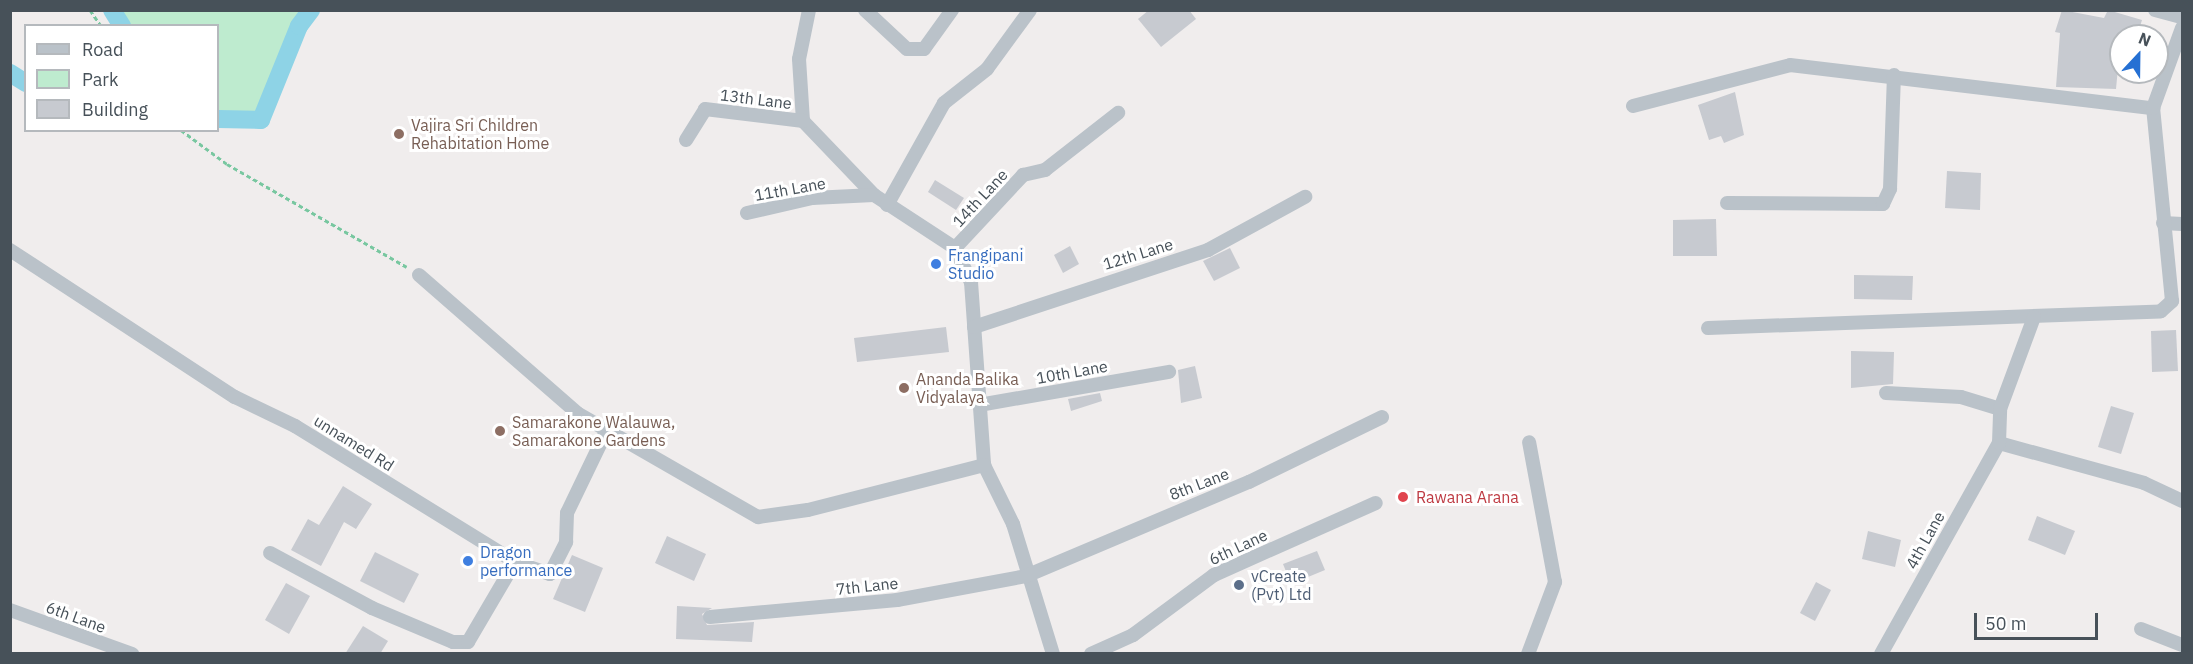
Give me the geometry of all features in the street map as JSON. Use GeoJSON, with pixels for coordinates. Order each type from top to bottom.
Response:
{"type":"FeatureCollection","features":[{"type":"Feature","properties":{"kind":"street"},"geometry":{"type":"LineString","coordinates":[[809,10],[799,59],[803,121],[874,195],[956,248],[971,282],[984,465],[1013,524],[1026,576],[1053,654]]}},
{"type":"Feature","properties":{"kind":"street"},"geometry":{"type":"LineString","coordinates":[[865,10],[908,49],[924,49],[952,10]]}},
{"type":"Feature","properties":{"kind":"street"},"geometry":{"type":"LineString","coordinates":[[887,205],[944,103],[987,69],[1030,10]]}},
{"type":"Feature","properties":{"kind":"street"},"geometry":{"type":"LineString","coordinates":[[2156,10],[2182,17]]}},
{"type":"Feature","properties":{"kind":"street"},"geometry":{"type":"LineString","coordinates":[[1708,328],[2161,311],[2172,301],[2153,108],[2181,37]]}},
{"type":"Feature","properties":{"kind":"street"},"geometry":{"type":"LineString","coordinates":[[1633,106],[1790,65],[1894,75],[2153,108]]}},
{"type":"Feature","properties":{"kind":"street"},"geometry":{"type":"LineString","coordinates":[[1727,203],[1882,204],[1890,189],[1894,75]]}},
{"type":"Feature","properties":{"kind":"street","name":"13th Lane"},"geometry":{"type":"LineString","coordinates":[[686,140],[705,109],[803,121]]}},
{"type":"Feature","properties":{"kind":"street","name":"14th Lane"},"geometry":{"type":"LineString","coordinates":[[956,248],[1023,175],[1045,170],[1118,113]]}},
{"type":"Feature","properties":{"kind":"street","name":"11th Lane"},"geometry":{"type":"LineString","coordinates":[[747,213],[812,198],[874,195]]}},
{"type":"Feature","properties":{"kind":"street","name":"12th Lane"},"geometry":{"type":"LineString","coordinates":[[974,327],[1209,250],[1305,197]]}},
{"type":"Feature","properties":{"kind":"street"},"geometry":{"type":"LineString","coordinates":[[2163,223],[2182,224]]}},
{"type":"Feature","properties":{"kind":"street","name":"unnamed Rd"},"geometry":{"type":"LineString","coordinates":[[10,250],[235,397],[295,426],[515,562],[550,574],[566,542],[567,513],[607,430]]}},
{"type":"Feature","properties":{"kind":"street"},"geometry":{"type":"LineString","coordinates":[[419,275],[577,413],[758,517],[808,510],[984,465]]}},
{"type":"Feature","properties":{"kind":"street","name":"4th Lane"},"geometry":{"type":"LineString","coordinates":[[1881,654],[1999,443],[2000,409],[2034,317]]}},
{"type":"Feature","properties":{"kind":"street","name":"10th Lane"},"geometry":{"type":"LineString","coordinates":[[980,405],[1169,372]]}},
{"type":"Feature","properties":{"kind":"street"},"geometry":{"type":"LineString","coordinates":[[1886,393],[1961,397],[2000,409]]}},
{"type":"Feature","properties":{"kind":"street","name":"8th Lane"},"geometry":{"type":"LineString","coordinates":[[1026,576],[1249,482],[1382,417]]}},
{"type":"Feature","properties":{"kind":"street"},"geometry":{"type":"LineString","coordinates":[[1528,654],[1555,582],[1529,442]]}},
{"type":"Feature","properties":{"kind":"street"},"geometry":{"type":"LineString","coordinates":[[1999,443],[2144,483],[2182,501]]}},
{"type":"Feature","properties":{"kind":"street","name":"6th Lane"},"geometry":{"type":"LineString","coordinates":[[1091,654],[1133,636],[1214,574],[1376,503]]}},
{"type":"Feature","properties":{"kind":"street"},"geometry":{"type":"LineString","coordinates":[[270,553],[372,608],[453,642],[468,642],[515,562]]}},
{"type":"Feature","properties":{"kind":"street","name":"7th Lane"},"geometry":{"type":"LineString","coordinates":[[710,617],[897,600],[1026,576]]}},
{"type":"Feature","properties":{"kind":"street","name":"6th Lane"},"geometry":{"type":"LineString","coordinates":[[10,610],[132,654]]}},
{"type":"Feature","properties":{"kind":"street"},"geometry":{"type":"LineString","coordinates":[[2141,629],[2182,645]]}},
{"type":"Feature","properties":{"kind":"path"},"geometry":{"type":"LineString","coordinates":[[90,10],[100,24]]}},
{"type":"Feature","properties":{"kind":"path"},"geometry":{"type":"LineString","coordinates":[[184,132],[227,164],[419,275]]}},
{"type":"Feature","properties":{"kind":"green space"},"geometry":{"type":"Polygon","coordinates":[[[112,11],[311,11],[299,26],[261,120],[219,119],[219,24],[121,24],[112,11]]]}},
{"type":"Feature","properties":{"kind":"building"},"geometry":{"type":"Polygon","coordinates":[[[1149,10],[1189,10],[1196,19],[1161,47],[1138,19],[1149,10]]]}},
{"type":"Feature","properties":{"kind":"building"},"geometry":{"type":"Polygon","coordinates":[[[2062,10],[2104,18],[2108,10],[2142,20],[2141,24],[2109,24],[2109,84],[2116,84],[2116,89],[2056,87],[2060,33],[2055,32],[2062,10]]]}},
{"type":"Feature","properties":{"kind":"building"},"geometry":{"type":"Polygon","coordinates":[[[1735,92],[1744,135],[1724,143],[1721,136],[1709,140],[1698,105],[1735,92]]]}},
{"type":"Feature","properties":{"kind":"building"},"geometry":{"type":"Polygon","coordinates":[[[1947,171],[1981,173],[1980,210],[1945,208],[1947,171]]]}},
{"type":"Feature","properties":{"kind":"building"},"geometry":{"type":"Polygon","coordinates":[[[935,180],[964,198],[956,210],[928,192],[935,180]]]}},
{"type":"Feature","properties":{"kind":"building"},"geometry":{"type":"Polygon","coordinates":[[[1716,219],[1717,256],[1673,256],[1673,220],[1716,219]]]}},
{"type":"Feature","properties":{"kind":"building"},"geometry":{"type":"Polygon","coordinates":[[[1070,246],[1079,264],[1063,273],[1054,255],[1070,246]]]}},
{"type":"Feature","properties":{"kind":"building"},"geometry":{"type":"Polygon","coordinates":[[[1230,248],[1240,268],[1214,281],[1203,261],[1230,248]]]}},
{"type":"Feature","properties":{"kind":"building"},"geometry":{"type":"Polygon","coordinates":[[[1854,275],[1913,276],[1912,300],[1854,299],[1854,275]]]}},
{"type":"Feature","properties":{"kind":"building"},"geometry":{"type":"Polygon","coordinates":[[[946,327],[949,352],[857,362],[854,338],[946,327]]]}},
{"type":"Feature","properties":{"kind":"building"},"geometry":{"type":"Polygon","coordinates":[[[2176,330],[2178,371],[2152,372],[2151,331],[2176,330]]]}},
{"type":"Feature","properties":{"kind":"building"},"geometry":{"type":"Polygon","coordinates":[[[1851,351],[1894,352],[1893,384],[1851,388],[1851,351]]]}},
{"type":"Feature","properties":{"kind":"building"},"geometry":{"type":"Polygon","coordinates":[[[1195,366],[1202,398],[1181,403],[1178,370],[1195,366]]]}},
{"type":"Feature","properties":{"kind":"building"},"geometry":{"type":"Polygon","coordinates":[[[1100,393],[1102,401],[1071,411],[1068,399],[1100,393]]]}},
{"type":"Feature","properties":{"kind":"building"},"geometry":{"type":"Polygon","coordinates":[[[2111,406],[2134,413],[2121,454],[2098,447],[2111,406]]]}},
{"type":"Feature","properties":{"kind":"building"},"geometry":{"type":"Polygon","coordinates":[[[343,486],[372,504],[356,529],[344,522],[321,566],[291,550],[308,519],[319,525],[343,486]]]}},
{"type":"Feature","properties":{"kind":"building"},"geometry":{"type":"Polygon","coordinates":[[[2037,516],[2075,531],[2065,555],[2028,540],[2037,516]]]}},
{"type":"Feature","properties":{"kind":"building"},"geometry":{"type":"Polygon","coordinates":[[[1868,531],[1901,540],[1895,567],[1862,559],[1868,531]]]}},
{"type":"Feature","properties":{"kind":"building"},"geometry":{"type":"Polygon","coordinates":[[[667,536],[706,554],[694,581],[655,563],[667,536]]]}},
{"type":"Feature","properties":{"kind":"building"},"geometry":{"type":"Polygon","coordinates":[[[1317,551],[1325,570],[1291,584],[1283,564],[1317,551]]]}},
{"type":"Feature","properties":{"kind":"building"},"geometry":{"type":"Polygon","coordinates":[[[375,552],[419,574],[404,603],[360,581],[375,552]]]}},
{"type":"Feature","properties":{"kind":"building"},"geometry":{"type":"Polygon","coordinates":[[[572,555],[603,568],[585,612],[553,599],[572,555]]]}},
{"type":"Feature","properties":{"kind":"building"},"geometry":{"type":"Polygon","coordinates":[[[1816,582],[1831,590],[1815,621],[1800,613],[1816,582]]]}},
{"type":"Feature","properties":{"kind":"building"},"geometry":{"type":"Polygon","coordinates":[[[286,583],[310,596],[289,634],[265,620],[286,583]]]}},
{"type":"Feature","properties":{"kind":"building"},"geometry":{"type":"Polygon","coordinates":[[[677,606],[712,608],[702,614],[707,625],[754,622],[752,642],[676,639],[677,606]]]}},
{"type":"Feature","properties":{"kind":"building"},"geometry":{"type":"Polygon","coordinates":[[[363,626],[388,641],[380,654],[345,654],[363,626]]]}},
{"type":"Feature","properties":{"kind":"waterway"},"geometry":{"type":"LineString","coordinates":[[112,10],[121,24]]}},
{"type":"Feature","properties":{"kind":"waterway"},"geometry":{"type":"LineString","coordinates":[[219,119],[261,120],[299,26],[311,10]]}},
{"type":"Feature","properties":{"kind":"waterway"},"geometry":{"type":"LineString","coordinates":[[10,73],[24,82]]}},
{"type":"Feature","properties":{"kind":"place","name":"Vajira Sri Children Rehabitation Home"},"geometry":{"type":"Point","coordinates":[399,134]}},
{"type":"Feature","properties":{"kind":"place","name":"Frangipani Studio"},"geometry":{"type":"Point","coordinates":[936,264]}},
{"type":"Feature","properties":{"kind":"place","name":"Ananda Balika Vidyalaya"},"geometry":{"type":"Point","coordinates":[904,388]}},
{"type":"Feature","properties":{"kind":"place","name":"Samarakone Walauwa, Samarakone Gardens"},"geometry":{"type":"Point","coordinates":[500,431]}},
{"type":"Feature","properties":{"kind":"place","name":"Rawana Arana"},"geometry":{"type":"Point","coordinates":[1403,497]}},
{"type":"Feature","properties":{"kind":"place","name":"Dragon performance"},"geometry":{"type":"Point","coordinates":[468,561]}},
{"type":"Feature","properties":{"kind":"place","name":"vCreate (Pvt) Ltd"},"geometry":{"type":"Point","coordinates":[1239,585]}}]}
